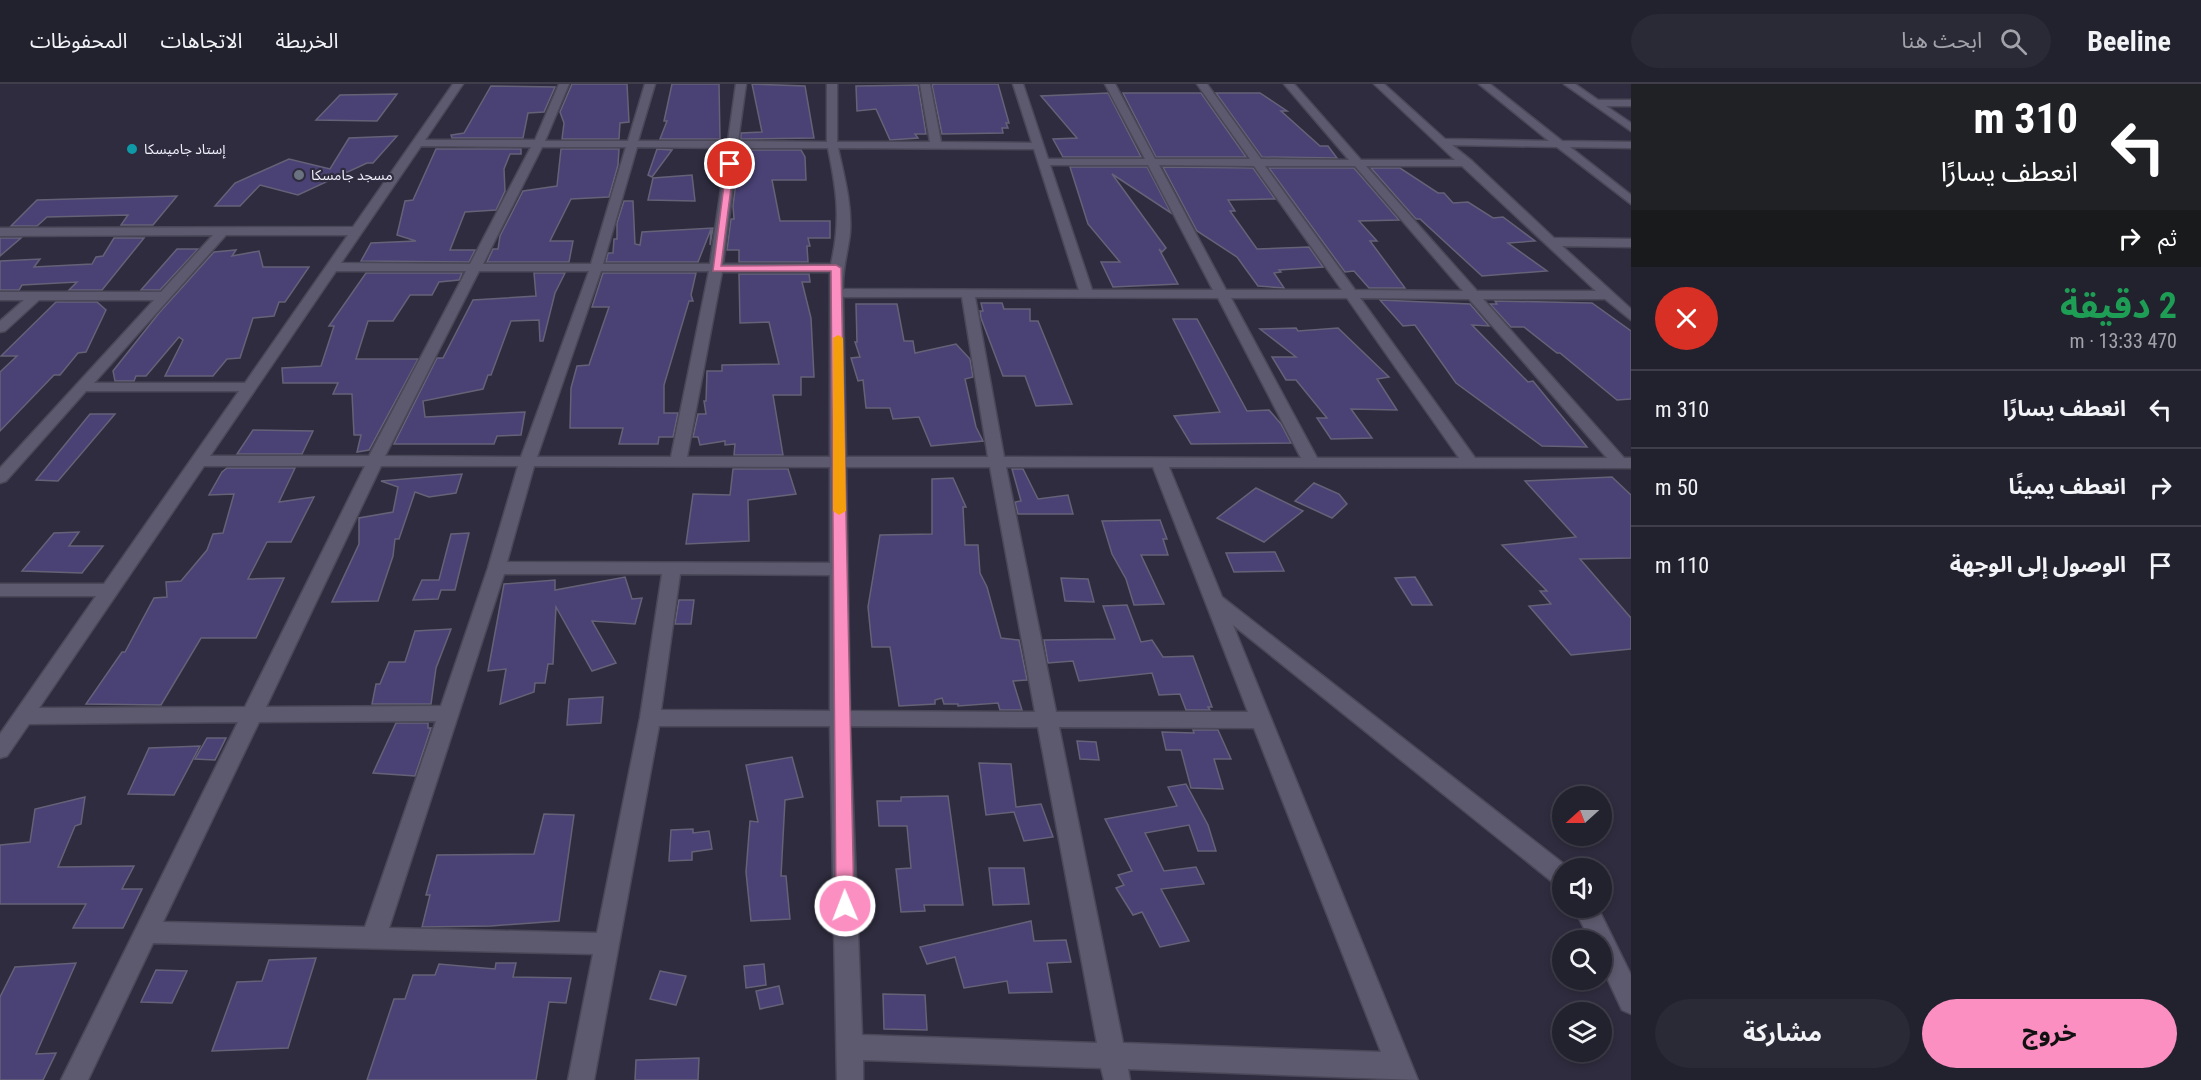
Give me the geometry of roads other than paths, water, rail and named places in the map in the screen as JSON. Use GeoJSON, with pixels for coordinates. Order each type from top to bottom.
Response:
{"type":"FeatureCollection","features":[{"type":"Feature","properties":{"kind":"street"},"geometry":{"type":"LineString","coordinates":[[0,750],[458,84]]}},
{"type":"Feature","properties":{"kind":"street"},"geometry":{"type":"LineString","coordinates":[[74,1080],[375,461],[477,267],[539,142],[564,84]]}},
{"type":"Feature","properties":{"kind":"street"},"geometry":{"type":"LineString","coordinates":[[374,936],[497,568],[527,462],[596,268],[650,84]]}},
{"type":"Feature","properties":{"kind":"street"},"geometry":{"type":"LineString","coordinates":[[678,462],[716,268],[741,84]]}},
{"type":"Feature","properties":{"kind":"street"},"geometry":{"type":"LineString","coordinates":[[832,84],[832,143],[844,201],[844,234],[836,268],[840,463],[840,718],[849,1080]]}},
{"type":"Feature","properties":{"kind":"street"},"geometry":{"type":"LineString","coordinates":[[925,84],[936,145]]}},
{"type":"Feature","properties":{"kind":"street"},"geometry":{"type":"LineString","coordinates":[[1018,84],[1038,146],[1046,162],[1087,293]]}},
{"type":"Feature","properties":{"kind":"street"},"geometry":{"type":"LineString","coordinates":[[1110,84],[1311,461]]}},
{"type":"Feature","properties":{"kind":"street"},"geometry":{"type":"LineString","coordinates":[[1202,84],[1471,464]]}},
{"type":"Feature","properties":{"kind":"street"},"geometry":{"type":"LineString","coordinates":[[1289,84],[1470,293],[1625,463]]}},
{"type":"Feature","properties":{"kind":"street"},"geometry":{"type":"LineString","coordinates":[[1379,84],[1468,163],[1549,242],[1631,316]]}},
{"type":"Feature","properties":{"kind":"street"},"geometry":{"type":"LineString","coordinates":[[1484,84],[1629,198]]}},
{"type":"Feature","properties":{"kind":"street"},"geometry":{"type":"LineString","coordinates":[[1569,84],[1631,128]]}},
{"type":"Feature","properties":{"kind":"street"},"geometry":{"type":"LineString","coordinates":[[1597,103],[1631,103]]}},
{"type":"Feature","properties":{"kind":"street"},"geometry":{"type":"LineString","coordinates":[[1443,142],[1631,145]]}},
{"type":"Feature","properties":{"kind":"street"},"geometry":{"type":"LineString","coordinates":[[417,143],[832,143],[1038,146]]}},
{"type":"Feature","properties":{"kind":"street"},"geometry":{"type":"LineString","coordinates":[[1046,162],[1468,163]]}},
{"type":"Feature","properties":{"kind":"street"},"geometry":{"type":"LineString","coordinates":[[0,232],[356,231]]}},
{"type":"Feature","properties":{"kind":"street"},"geometry":{"type":"LineString","coordinates":[[1,476],[222,232]]}},
{"type":"Feature","properties":{"kind":"street"},"geometry":{"type":"LineString","coordinates":[[1549,242],[1631,243]]}},
{"type":"Feature","properties":{"kind":"street"},"geometry":{"type":"LineString","coordinates":[[332,267],[836,268]]}},
{"type":"Feature","properties":{"kind":"street"},"geometry":{"type":"LineString","coordinates":[[838,293],[1607,295]]}},
{"type":"Feature","properties":{"kind":"street"},"geometry":{"type":"LineString","coordinates":[[968,293],[997,462],[1115,1068]]}},
{"type":"Feature","properties":{"kind":"street"},"geometry":{"type":"LineString","coordinates":[[0,296],[163,296]]}},
{"type":"Feature","properties":{"kind":"street"},"geometry":{"type":"LineString","coordinates":[[0,328],[36,296]]}},
{"type":"Feature","properties":{"kind":"street"},"geometry":{"type":"LineString","coordinates":[[81,387],[249,387]]}},
{"type":"Feature","properties":{"kind":"street"},"geometry":{"type":"LineString","coordinates":[[198,461],[1625,463]]}},
{"type":"Feature","properties":{"kind":"street"},"geometry":{"type":"LineString","coordinates":[[849,1047],[1115,1068],[1402,1072],[1159,463]]}},
{"type":"Feature","properties":{"kind":"street"},"geometry":{"type":"LineString","coordinates":[[497,568],[839,569]]}},
{"type":"Feature","properties":{"kind":"street"},"geometry":{"type":"LineString","coordinates":[[581,1080],[650,718],[672,569]]}},
{"type":"Feature","properties":{"kind":"street"},"geometry":{"type":"LineString","coordinates":[[0,590],[111,590]]}},
{"type":"Feature","properties":{"kind":"street"},"geometry":{"type":"LineString","coordinates":[[1215,601],[1552,868]]}},
{"type":"Feature","properties":{"kind":"street"},"geometry":{"type":"LineString","coordinates":[[22,716],[449,713]]}},
{"type":"Feature","properties":{"kind":"street"},"geometry":{"type":"LineString","coordinates":[[650,718],[1263,720]]}},
{"type":"Feature","properties":{"kind":"street"},"geometry":{"type":"LineString","coordinates":[[147,932],[374,936],[607,944]]}},
{"type":"Feature","properties":{"kind":"street"},"geometry":{"type":"LineString","coordinates":[[1612,960],[1628,991]]}},
{"type":"Feature","properties":{"kind":"place","name":"إستاد جاميسكا"},"geometry":{"type":"Point","coordinates":[132,149]}},
{"type":"Feature","properties":{"kind":"place","name":"مسجد جامسكا"},"geometry":{"type":"Point","coordinates":[299,175]}}]}
